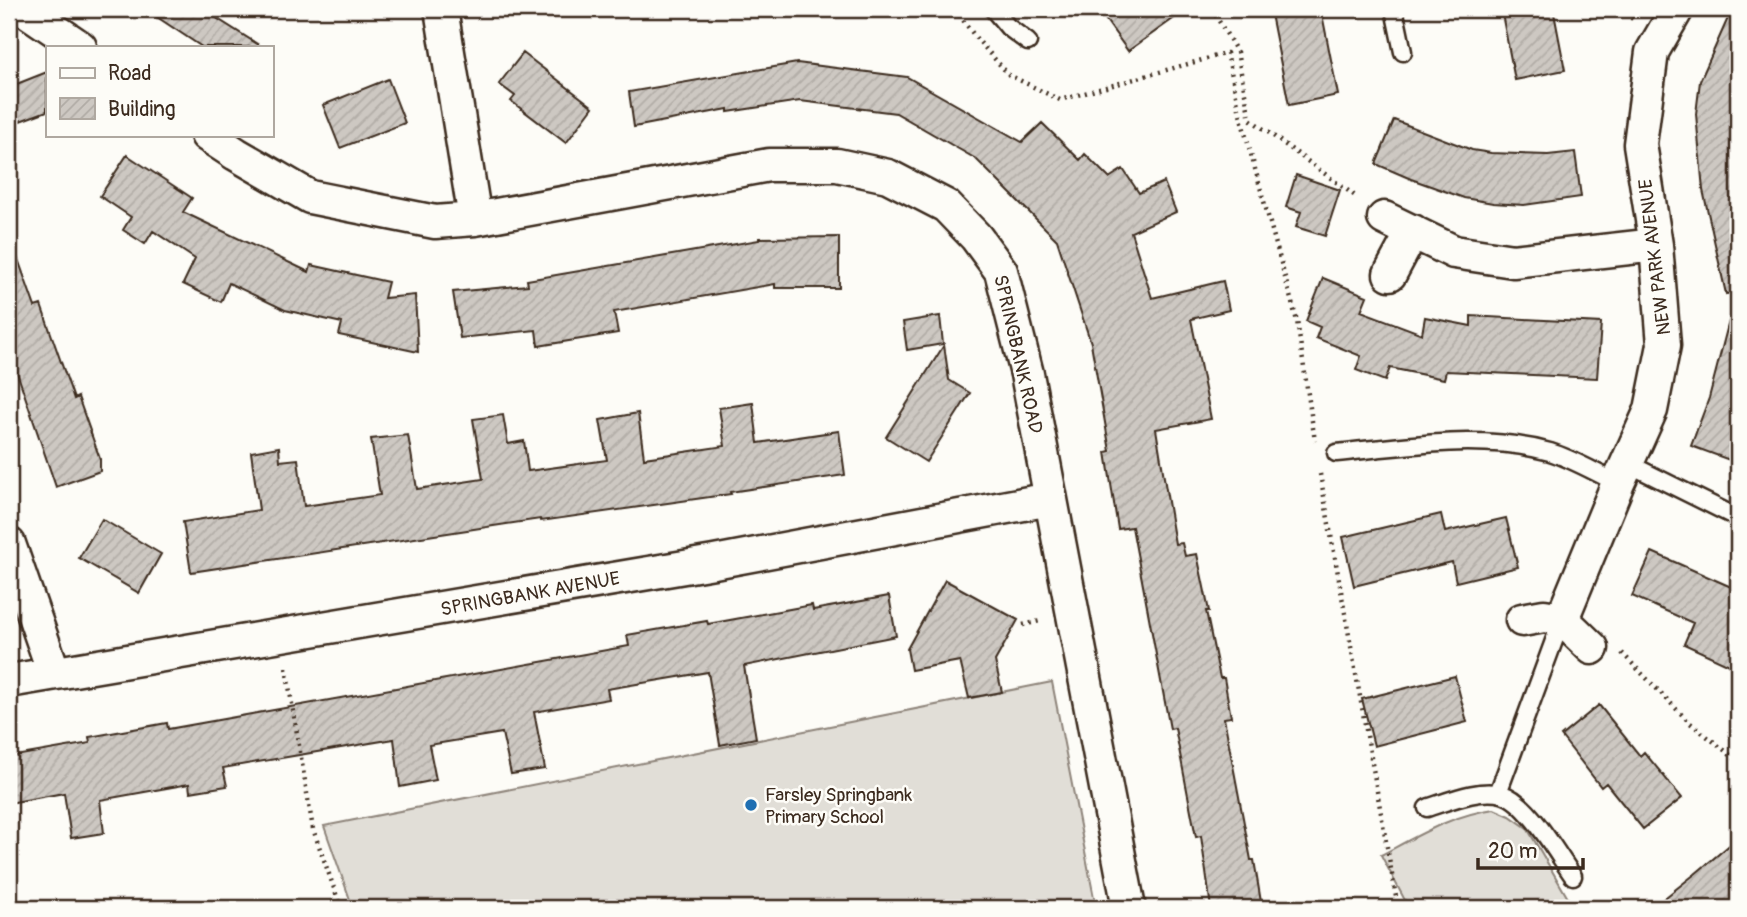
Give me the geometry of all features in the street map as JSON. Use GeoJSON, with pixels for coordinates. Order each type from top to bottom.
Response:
{"type":"FeatureCollection","features":[{"type":"Feature","properties":{"kind":"street"},"geometry":{"type":"LineString","coordinates":[[24,9],[79,46]]}},
{"type":"Feature","properties":{"kind":"street"},"geometry":{"type":"LineString","coordinates":[[441,9],[475,219]]}},
{"type":"Feature","properties":{"kind":"street","name":"NEW PARK AVENUE"},"geometry":{"type":"LineString","coordinates":[[1562,619],[1651,410],[1664,345],[1656,245],[1640,144],[1652,52],[1677,9]]}},
{"type":"Feature","properties":{"kind":"street","name":"SPRINGBANK ROAD"},"geometry":{"type":"LineString","coordinates":[[208,136],[236,155],[310,197],[435,222],[475,219],[769,165],[837,165],[888,176],[946,206],[976,237],[1001,271],[1027,374],[1129,908]]}},
{"type":"Feature","properties":{"kind":"street"},"geometry":{"type":"LineString","coordinates":[[1384,218],[1454,251],[1513,261],[1656,245]]}},
{"type":"Feature","properties":{"kind":"street"},"geometry":{"type":"LineString","coordinates":[[1390,274],[1413,231]]}},
{"type":"Feature","properties":{"kind":"street","name":"SPRINGBANK AVENUE"},"geometry":{"type":"LineString","coordinates":[[9,681],[714,562],[1050,499]]}},
{"type":"Feature","properties":{"kind":"street"},"geometry":{"type":"LineString","coordinates":[[9,544],[54,673]]}},
{"type":"Feature","properties":{"kind":"street"},"geometry":{"type":"LineString","coordinates":[[1522,620],[1544,616],[1562,619],[1592,648]]}},
{"type":"Feature","properties":{"kind":"lane"},"geometry":{"type":"LineString","coordinates":[[993,9],[1008,27],[1027,42]]}},
{"type":"Feature","properties":{"kind":"lane"},"geometry":{"type":"LineString","coordinates":[[1394,9],[1403,52]]}},
{"type":"Feature","properties":{"kind":"lane"},"geometry":{"type":"LineString","coordinates":[[1336,453],[1439,443],[1501,444],[1551,452],[1623,473],[1738,518]]}},
{"type":"Feature","properties":{"kind":"lane"},"geometry":{"type":"LineString","coordinates":[[1499,793],[1562,619]]}},
{"type":"Feature","properties":{"kind":"lane"},"geometry":{"type":"LineString","coordinates":[[1427,808],[1456,798],[1499,793],[1511,797],[1530,815],[1573,876]]}},
{"type":"Feature","properties":{"kind":"path"},"geometry":{"type":"LineString","coordinates":[[955,9],[976,38],[1009,75],[1060,100],[1227,53],[1241,118],[1297,321],[1315,444]]}},
{"type":"Feature","properties":{"kind":"path"},"geometry":{"type":"LineString","coordinates":[[1212,9],[1237,52],[1250,119],[1384,218]]}},
{"type":"Feature","properties":{"kind":"path"},"geometry":{"type":"LineString","coordinates":[[1241,118],[1249,116]]}},
{"type":"Feature","properties":{"kind":"path"},"geometry":{"type":"LineString","coordinates":[[1319,471],[1398,908]]}},
{"type":"Feature","properties":{"kind":"path"},"geometry":{"type":"LineString","coordinates":[[1023,625],[1048,619]]}},
{"type":"Feature","properties":{"kind":"path"},"geometry":{"type":"LineString","coordinates":[[281,635],[313,829],[341,908]]}},
{"type":"Feature","properties":{"kind":"path"},"geometry":{"type":"LineString","coordinates":[[1592,648],[1616,647],[1639,667],[1689,722],[1738,761]]}},
{"type":"Feature","properties":{"kind":"shaded area","name":"Farsley Springbank Primary School"},"geometry":{"type":"Polygon","coordinates":[[[1052,682],[1096,908],[353,908],[324,826],[1052,682]]]}},
{"type":"Feature","properties":{"kind":"shaded area"},"geometry":{"type":"Polygon","coordinates":[[[1494,809],[1527,828],[1569,900],[1556,908],[1409,908],[1381,855],[1450,821],[1494,809]]]}},
{"type":"Feature","properties":{"kind":"building"},"geometry":{"type":"Polygon","coordinates":[[[145,9],[202,9],[260,46],[200,46],[145,9]]]}},
{"type":"Feature","properties":{"kind":"building"},"geometry":{"type":"Polygon","coordinates":[[[1098,9],[1187,9],[1128,51],[1098,9]]]}},
{"type":"Feature","properties":{"kind":"building"},"geometry":{"type":"Polygon","coordinates":[[[1270,9],[1321,9],[1338,95],[1289,105],[1270,9]]]}},
{"type":"Feature","properties":{"kind":"building"},"geometry":{"type":"Polygon","coordinates":[[[1501,9],[1531,9],[1533,17],[1554,13],[1565,70],[1515,80],[1501,9]]]}},
{"type":"Feature","properties":{"kind":"building"},"geometry":{"type":"Polygon","coordinates":[[[1732,9],[1738,9],[1738,292],[1726,294],[1703,190],[1696,114],[1700,81],[1732,9]]]}},
{"type":"Feature","properties":{"kind":"building"},"geometry":{"type":"Polygon","coordinates":[[[523,53],[593,107],[566,143],[511,101],[515,96],[499,84],[523,53]]]}},
{"type":"Feature","properties":{"kind":"building"},"geometry":{"type":"Polygon","coordinates":[[[797,63],[907,77],[1022,142],[1042,123],[1080,160],[1085,154],[1109,178],[1123,169],[1139,193],[1164,182],[1176,212],[1131,232],[1152,298],[1223,281],[1229,310],[1191,319],[1211,419],[1156,429],[1175,544],[1182,543],[1185,556],[1197,554],[1220,678],[1224,678],[1231,717],[1224,718],[1262,908],[1211,908],[1201,836],[1196,837],[1175,728],[1170,729],[1132,527],[1118,529],[1106,452],[1110,451],[1091,343],[1057,240],[976,159],[896,113],[800,101],[728,112],[728,109],[634,127],[629,92],[797,63]]]}},
{"type":"Feature","properties":{"kind":"building"},"geometry":{"type":"Polygon","coordinates":[[[46,72],[46,111],[9,125],[9,87],[46,72]]]}},
{"type":"Feature","properties":{"kind":"building"},"geometry":{"type":"Polygon","coordinates":[[[388,79],[405,123],[340,148],[323,105],[388,79]]]}},
{"type":"Feature","properties":{"kind":"building"},"geometry":{"type":"Polygon","coordinates":[[[1394,120],[1472,150],[1548,155],[1575,152],[1581,197],[1524,205],[1493,203],[1464,198],[1411,179],[1376,164],[1394,120]]]}},
{"type":"Feature","properties":{"kind":"building"},"geometry":{"type":"Polygon","coordinates":[[[127,155],[192,198],[183,212],[309,272],[311,265],[388,282],[384,298],[415,295],[418,352],[339,335],[342,323],[285,310],[229,283],[221,302],[183,284],[195,259],[153,231],[145,244],[123,230],[131,217],[100,196],[127,155]]]}},
{"type":"Feature","properties":{"kind":"building"},"geometry":{"type":"Polygon","coordinates":[[[1296,175],[1340,190],[1325,236],[1296,227],[1301,212],[1286,207],[1296,175]]]}},
{"type":"Feature","properties":{"kind":"building"},"geometry":{"type":"Polygon","coordinates":[[[839,237],[839,288],[775,288],[775,284],[614,312],[618,333],[538,346],[536,330],[460,338],[453,292],[528,285],[527,280],[759,238],[839,237]]]}},
{"type":"Feature","properties":{"kind":"building"},"geometry":{"type":"Polygon","coordinates":[[[13,245],[35,307],[41,305],[74,399],[78,397],[100,459],[100,471],[56,487],[9,349],[9,246],[13,245]]]}},
{"type":"Feature","properties":{"kind":"building"},"geometry":{"type":"Polygon","coordinates":[[[1323,278],[1367,296],[1361,311],[1422,334],[1425,317],[1471,326],[1471,316],[1601,323],[1597,378],[1446,371],[1444,379],[1390,368],[1385,381],[1356,370],[1361,356],[1316,338],[1320,327],[1306,321],[1323,278]]]}},
{"type":"Feature","properties":{"kind":"building"},"geometry":{"type":"Polygon","coordinates":[[[940,316],[943,344],[907,350],[903,322],[940,316]]]}},
{"type":"Feature","properties":{"kind":"building"},"geometry":{"type":"Polygon","coordinates":[[[1729,321],[1738,323],[1738,463],[1691,446],[1709,398],[1729,321]]]}},
{"type":"Feature","properties":{"kind":"building"},"geometry":{"type":"Polygon","coordinates":[[[944,345],[949,380],[970,393],[926,462],[886,437],[944,345]]]}},
{"type":"Feature","properties":{"kind":"building"},"geometry":{"type":"Polygon","coordinates":[[[753,403],[758,443],[839,431],[845,475],[191,572],[183,522],[259,510],[251,452],[279,447],[280,461],[298,459],[304,506],[380,495],[371,439],[408,435],[417,489],[483,479],[473,419],[503,415],[508,444],[524,441],[528,471],[607,460],[600,420],[638,413],[644,458],[725,446],[719,408],[753,403]]]}},
{"type":"Feature","properties":{"kind":"building"},"geometry":{"type":"Polygon","coordinates":[[[1441,514],[1445,532],[1506,518],[1518,567],[1456,582],[1452,562],[1354,586],[1343,537],[1441,514]]]}},
{"type":"Feature","properties":{"kind":"building"},"geometry":{"type":"Polygon","coordinates":[[[102,519],[161,554],[139,593],[79,558],[102,519]]]}},
{"type":"Feature","properties":{"kind":"building"},"geometry":{"type":"Polygon","coordinates":[[[1652,552],[1738,590],[1738,669],[1684,644],[1693,623],[1632,596],[1652,552]]]}},
{"type":"Feature","properties":{"kind":"building"},"geometry":{"type":"Polygon","coordinates":[[[945,580],[1018,620],[995,661],[1002,692],[969,698],[960,661],[911,670],[907,649],[945,580]]]}},
{"type":"Feature","properties":{"kind":"building"},"geometry":{"type":"Polygon","coordinates":[[[889,596],[896,636],[744,666],[756,738],[720,745],[708,672],[607,689],[609,699],[534,712],[545,769],[511,774],[502,733],[429,745],[436,780],[400,787],[394,739],[223,768],[227,786],[190,792],[189,784],[100,800],[104,833],[71,838],[64,793],[9,803],[9,757],[90,743],[89,737],[167,723],[168,729],[629,646],[627,635],[707,621],[708,624],[812,605],[813,610],[889,596]]]}},
{"type":"Feature","properties":{"kind":"building"},"geometry":{"type":"Polygon","coordinates":[[[1455,676],[1467,722],[1374,746],[1362,699],[1455,676]]]}},
{"type":"Feature","properties":{"kind":"building"},"geometry":{"type":"Polygon","coordinates":[[[1599,705],[1640,756],[1644,752],[1682,798],[1643,829],[1606,783],[1601,787],[1561,736],[1599,705]]]}},
{"type":"Feature","properties":{"kind":"building"},"geometry":{"type":"Polygon","coordinates":[[[1738,838],[1738,908],[1652,908],[1695,874],[1738,838]]]}},
{"type":"Feature","properties":{"kind":"place","name":"Farsley Springbank Primary School"},"geometry":{"type":"Point","coordinates":[751,805]}}]}
